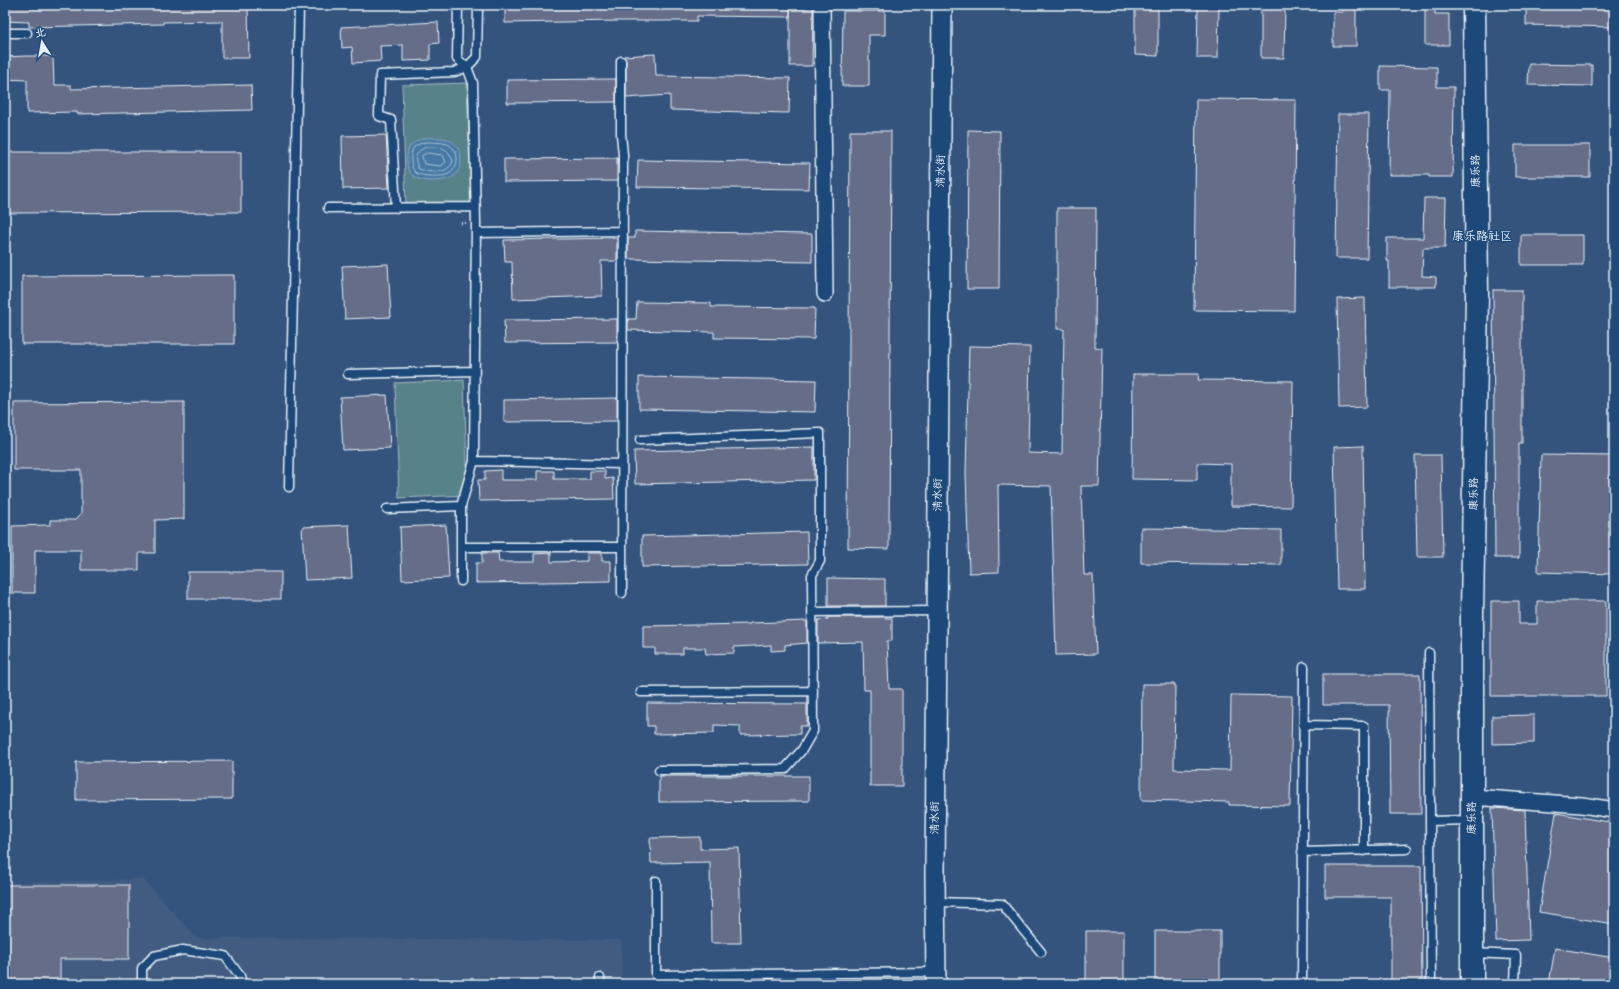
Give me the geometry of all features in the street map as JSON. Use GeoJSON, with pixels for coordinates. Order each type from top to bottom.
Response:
{"type":"FeatureCollection","features":[{"type":"Feature","properties":{"kind":"main road","name":"康乐路"},"geometry":{"type":"LineString","coordinates":[[1472,984],[1472,614],[1477,294],[1474,5]]}},
{"type":"Feature","properties":{"kind":"street"},"geometry":{"type":"LineString","coordinates":[[822,5],[825,294]]}},
{"type":"Feature","properties":{"kind":"street","name":"清水街"},"geometry":{"type":"LineString","coordinates":[[936,978],[935,902],[942,5]]}},
{"type":"Feature","properties":{"kind":"street"},"geometry":{"type":"LineString","coordinates":[[1472,797],[1582,805],[1614,810]]}},
{"type":"Feature","properties":{"kind":"lane"},"geometry":{"type":"LineString","coordinates":[[289,487],[299,5]]}},
{"type":"Feature","properties":{"kind":"lane"},"geometry":{"type":"LineString","coordinates":[[458,5],[457,59],[467,67],[473,83],[476,207],[474,461],[461,506],[461,581]]}},
{"type":"Feature","properties":{"kind":"lane"},"geometry":{"type":"LineString","coordinates":[[396,208],[391,120],[379,116],[380,75],[454,72],[467,67],[478,57],[478,7],[476,5]]}},
{"type":"Feature","properties":{"kind":"lane"},"geometry":{"type":"LineString","coordinates":[[5,33],[27,33]]}},
{"type":"Feature","properties":{"kind":"lane"},"geometry":{"type":"LineString","coordinates":[[621,61],[623,231],[622,593]]}},
{"type":"Feature","properties":{"kind":"lane"},"geometry":{"type":"LineString","coordinates":[[328,208],[476,207]]}},
{"type":"Feature","properties":{"kind":"lane"},"geometry":{"type":"LineString","coordinates":[[476,233],[623,231]]}},
{"type":"Feature","properties":{"kind":"lane"},"geometry":{"type":"LineString","coordinates":[[348,374],[475,372]]}},
{"type":"Feature","properties":{"kind":"lane"},"geometry":{"type":"LineString","coordinates":[[640,440],[820,432],[820,561],[812,575],[812,732],[802,750],[785,770],[659,770]]}},
{"type":"Feature","properties":{"kind":"lane"},"geometry":{"type":"LineString","coordinates":[[474,461],[622,464]]}},
{"type":"Feature","properties":{"kind":"lane"},"geometry":{"type":"LineString","coordinates":[[387,509],[461,506]]}},
{"type":"Feature","properties":{"kind":"lane"},"geometry":{"type":"LineString","coordinates":[[461,547],[622,547]]}},
{"type":"Feature","properties":{"kind":"lane"},"geometry":{"type":"LineString","coordinates":[[813,612],[937,611]]}},
{"type":"Feature","properties":{"kind":"lane"},"geometry":{"type":"LineString","coordinates":[[1429,653],[1431,984]]}},
{"type":"Feature","properties":{"kind":"lane"},"geometry":{"type":"LineString","coordinates":[[1302,984],[1304,667]]}},
{"type":"Feature","properties":{"kind":"lane"},"geometry":{"type":"LineString","coordinates":[[641,692],[813,691]]}},
{"type":"Feature","properties":{"kind":"lane"},"geometry":{"type":"LineString","coordinates":[[1303,725],[1364,726],[1364,851]]}},
{"type":"Feature","properties":{"kind":"lane"},"geometry":{"type":"LineString","coordinates":[[1430,821],[1472,820]]}},
{"type":"Feature","properties":{"kind":"lane"},"geometry":{"type":"LineString","coordinates":[[1302,852],[1407,850]]}},
{"type":"Feature","properties":{"kind":"lane"},"geometry":{"type":"LineString","coordinates":[[656,881],[656,975],[702,974],[936,978]]}},
{"type":"Feature","properties":{"kind":"lane"},"geometry":{"type":"LineString","coordinates":[[935,902],[1002,904],[1041,952]]}},
{"type":"Feature","properties":{"kind":"lane"},"geometry":{"type":"LineString","coordinates":[[142,984],[142,968],[154,956],[183,950],[225,956],[240,976],[242,984]]}},
{"type":"Feature","properties":{"kind":"lane"},"geometry":{"type":"LineString","coordinates":[[1472,952],[1516,955],[1515,984]]}},
{"type":"Feature","properties":{"kind":"lane"},"geometry":{"type":"LineString","coordinates":[[702,974],[702,984]]}},
{"type":"Feature","properties":{"kind":"shaded area"},"geometry":{"type":"Polygon","coordinates":[[[143,879],[196,938],[621,940],[622,984],[5,984],[5,883],[143,879]]]}},
{"type":"Feature","properties":{"kind":"green space"},"geometry":{"type":"Polygon","coordinates":[[[467,83],[471,203],[406,205],[402,85],[467,83]]]}},
{"type":"Feature","properties":{"kind":"green space"},"geometry":{"type":"Polygon","coordinates":[[[464,380],[468,495],[399,498],[395,383],[464,380]]]}},
{"type":"Feature","properties":{"kind":"water"},"geometry":{"type":"Polygon","coordinates":[[[424,138],[446,139],[454,143],[460,152],[461,162],[458,172],[454,176],[446,180],[427,181],[416,178],[410,173],[407,165],[409,148],[414,142],[424,138]]]}},
{"type":"Feature","properties":{"kind":"building"},"geometry":{"type":"Polygon","coordinates":[[[5,5],[248,5],[249,58],[222,58],[222,21],[29,27],[29,22],[5,21],[5,5]]]}},
{"type":"Feature","properties":{"kind":"building"},"geometry":{"type":"Polygon","coordinates":[[[505,5],[790,5],[790,17],[697,16],[697,21],[505,23],[505,5]]]}},
{"type":"Feature","properties":{"kind":"building"},"geometry":{"type":"Polygon","coordinates":[[[1135,5],[1158,5],[1158,56],[1135,55],[1135,5]]]}},
{"type":"Feature","properties":{"kind":"building"},"geometry":{"type":"Polygon","coordinates":[[[1198,5],[1219,5],[1218,58],[1197,58],[1198,5]]]}},
{"type":"Feature","properties":{"kind":"building"},"geometry":{"type":"Polygon","coordinates":[[[1261,5],[1285,5],[1284,58],[1261,58],[1261,5]]]}},
{"type":"Feature","properties":{"kind":"building"},"geometry":{"type":"Polygon","coordinates":[[[1343,5],[1356,5],[1356,46],[1333,46],[1333,12],[1343,12],[1343,5]]]}},
{"type":"Feature","properties":{"kind":"building"},"geometry":{"type":"Polygon","coordinates":[[[1425,5],[1435,5],[1435,14],[1449,14],[1449,45],[1425,45],[1425,5]]]}},
{"type":"Feature","properties":{"kind":"building"},"geometry":{"type":"Polygon","coordinates":[[[1526,5],[1614,5],[1614,27],[1526,25],[1526,5]]]}},
{"type":"Feature","properties":{"kind":"building"},"geometry":{"type":"Polygon","coordinates":[[[790,8],[813,9],[812,66],[790,66],[790,8]]]}},
{"type":"Feature","properties":{"kind":"building"},"geometry":{"type":"Polygon","coordinates":[[[843,11],[885,11],[885,35],[869,35],[869,86],[842,86],[843,11]]]}},
{"type":"Feature","properties":{"kind":"building"},"geometry":{"type":"Polygon","coordinates":[[[438,22],[439,43],[430,44],[430,60],[403,61],[403,45],[380,46],[381,61],[353,63],[352,47],[342,48],[341,27],[438,22]]]}},
{"type":"Feature","properties":{"kind":"building"},"geometry":{"type":"Polygon","coordinates":[[[655,54],[656,76],[790,78],[789,113],[670,110],[670,95],[626,98],[626,61],[624,56],[655,54]]]}},
{"type":"Feature","properties":{"kind":"building"},"geometry":{"type":"Polygon","coordinates":[[[53,56],[54,85],[71,85],[71,89],[251,85],[252,110],[77,114],[77,112],[27,113],[27,80],[5,79],[5,57],[53,56]]]}},
{"type":"Feature","properties":{"kind":"building"},"geometry":{"type":"Polygon","coordinates":[[[1529,64],[1592,65],[1592,86],[1528,85],[1529,64]]]}},
{"type":"Feature","properties":{"kind":"building"},"geometry":{"type":"Polygon","coordinates":[[[1380,66],[1437,67],[1437,87],[1454,87],[1453,177],[1429,177],[1429,175],[1389,175],[1390,90],[1380,90],[1380,66]]]}},
{"type":"Feature","properties":{"kind":"building"},"geometry":{"type":"Polygon","coordinates":[[[616,79],[616,102],[507,103],[507,80],[616,79]]]}},
{"type":"Feature","properties":{"kind":"building"},"geometry":{"type":"Polygon","coordinates":[[[1196,99],[1296,100],[1294,311],[1194,310],[1196,99]]]}},
{"type":"Feature","properties":{"kind":"building"},"geometry":{"type":"Polygon","coordinates":[[[1338,114],[1369,114],[1367,258],[1336,258],[1338,114]]]}},
{"type":"Feature","properties":{"kind":"building"},"geometry":{"type":"Polygon","coordinates":[[[968,130],[1000,131],[999,289],[967,289],[968,130]]]}},
{"type":"Feature","properties":{"kind":"building"},"geometry":{"type":"Polygon","coordinates":[[[850,131],[891,131],[889,549],[848,548],[850,131]]]}},
{"type":"Feature","properties":{"kind":"building"},"geometry":{"type":"Polygon","coordinates":[[[386,135],[389,188],[343,189],[342,136],[386,135]]]}},
{"type":"Feature","properties":{"kind":"building"},"geometry":{"type":"Polygon","coordinates":[[[1515,145],[1590,145],[1590,177],[1515,177],[1515,145]]]}},
{"type":"Feature","properties":{"kind":"building"},"geometry":{"type":"Polygon","coordinates":[[[6,152],[241,152],[241,212],[6,213],[6,152]]]}},
{"type":"Feature","properties":{"kind":"building"},"geometry":{"type":"Polygon","coordinates":[[[617,158],[617,181],[504,182],[504,159],[617,158]]]}},
{"type":"Feature","properties":{"kind":"building"},"geometry":{"type":"Polygon","coordinates":[[[638,160],[810,163],[809,189],[637,187],[638,160]]]}},
{"type":"Feature","properties":{"kind":"building"},"geometry":{"type":"Polygon","coordinates":[[[1424,198],[1446,198],[1445,248],[1423,248],[1422,276],[1436,277],[1436,287],[1389,287],[1387,238],[1423,238],[1424,198]]]}},
{"type":"Feature","properties":{"kind":"building"},"geometry":{"type":"Polygon","coordinates":[[[1057,208],[1096,208],[1095,347],[1102,348],[1099,486],[1081,486],[1084,575],[1093,575],[1096,654],[1056,655],[1051,486],[998,485],[999,572],[969,573],[966,473],[969,346],[1030,347],[1028,453],[1062,454],[1064,329],[1057,329],[1057,208]]]}},
{"type":"Feature","properties":{"kind":"building"},"geometry":{"type":"Polygon","coordinates":[[[635,231],[812,234],[812,262],[628,259],[628,238],[635,238],[635,231]]]}},
{"type":"Feature","properties":{"kind":"building"},"geometry":{"type":"Polygon","coordinates":[[[1521,235],[1583,235],[1583,265],[1521,265],[1521,235]]]}},
{"type":"Feature","properties":{"kind":"building"},"geometry":{"type":"Polygon","coordinates":[[[617,238],[617,261],[601,261],[602,296],[513,299],[512,262],[505,262],[504,240],[617,238]]]}},
{"type":"Feature","properties":{"kind":"building"},"geometry":{"type":"Polygon","coordinates":[[[388,264],[391,317],[345,319],[342,266],[388,264]]]}},
{"type":"Feature","properties":{"kind":"building"},"geometry":{"type":"Polygon","coordinates":[[[234,275],[234,344],[22,344],[22,276],[234,275]]]}},
{"type":"Feature","properties":{"kind":"building"},"geometry":{"type":"Polygon","coordinates":[[[1493,290],[1522,290],[1522,443],[1519,443],[1519,558],[1495,558],[1493,290]]]}},
{"type":"Feature","properties":{"kind":"building"},"geometry":{"type":"Polygon","coordinates":[[[1365,298],[1367,407],[1339,408],[1337,299],[1365,298]]]}},
{"type":"Feature","properties":{"kind":"building"},"geometry":{"type":"Polygon","coordinates":[[[637,302],[711,303],[711,307],[815,308],[814,339],[714,338],[714,332],[628,330],[628,319],[636,319],[637,302]]]}},
{"type":"Feature","properties":{"kind":"building"},"geometry":{"type":"Polygon","coordinates":[[[617,319],[617,342],[505,343],[504,320],[617,319]]]}},
{"type":"Feature","properties":{"kind":"building"},"geometry":{"type":"Polygon","coordinates":[[[1133,374],[1199,374],[1198,380],[1293,381],[1291,507],[1231,506],[1231,464],[1197,463],[1197,480],[1132,479],[1133,374]]]}},
{"type":"Feature","properties":{"kind":"building"},"geometry":{"type":"Polygon","coordinates":[[[639,377],[816,380],[815,412],[639,409],[639,377]]]}},
{"type":"Feature","properties":{"kind":"building"},"geometry":{"type":"Polygon","coordinates":[[[387,395],[390,448],[343,450],[340,397],[387,395]]]}},
{"type":"Feature","properties":{"kind":"building"},"geometry":{"type":"Polygon","coordinates":[[[617,398],[617,421],[504,422],[504,400],[617,398]]]}},
{"type":"Feature","properties":{"kind":"building"},"geometry":{"type":"Polygon","coordinates":[[[184,402],[184,519],[155,520],[155,553],[139,553],[139,570],[81,570],[81,550],[35,550],[35,593],[12,593],[12,526],[50,525],[50,520],[75,520],[81,514],[81,470],[14,470],[14,403],[184,402]]]}},
{"type":"Feature","properties":{"kind":"building"},"geometry":{"type":"Polygon","coordinates":[[[1363,446],[1365,589],[1337,589],[1334,447],[1363,446]]]}},
{"type":"Feature","properties":{"kind":"building"},"geometry":{"type":"Polygon","coordinates":[[[814,447],[814,480],[635,484],[634,451],[814,447]]]}},
{"type":"Feature","properties":{"kind":"building"},"geometry":{"type":"Polygon","coordinates":[[[1415,455],[1441,455],[1443,557],[1417,557],[1415,455]]]}},
{"type":"Feature","properties":{"kind":"building"},"geometry":{"type":"Polygon","coordinates":[[[1541,455],[1614,456],[1614,574],[1538,572],[1541,455]]]}},
{"type":"Feature","properties":{"kind":"building"},"geometry":{"type":"Polygon","coordinates":[[[501,470],[501,480],[537,480],[537,471],[554,471],[554,479],[590,479],[590,471],[605,471],[605,479],[613,478],[614,499],[479,501],[478,480],[485,480],[485,471],[501,470]]]}},
{"type":"Feature","properties":{"kind":"building"},"geometry":{"type":"Polygon","coordinates":[[[349,525],[352,578],[305,580],[302,527],[349,525]]]}},
{"type":"Feature","properties":{"kind":"building"},"geometry":{"type":"Polygon","coordinates":[[[446,525],[449,578],[402,580],[400,527],[446,525]]]}},
{"type":"Feature","properties":{"kind":"building"},"geometry":{"type":"Polygon","coordinates":[[[1141,528],[1281,530],[1281,565],[1141,563],[1141,528]]]}},
{"type":"Feature","properties":{"kind":"building"},"geometry":{"type":"Polygon","coordinates":[[[807,532],[808,564],[642,567],[642,536],[807,532]]]}},
{"type":"Feature","properties":{"kind":"building"},"geometry":{"type":"Polygon","coordinates":[[[482,553],[498,553],[499,562],[534,562],[534,554],[551,553],[551,562],[587,561],[587,553],[602,553],[602,561],[611,561],[611,581],[476,583],[476,563],[482,563],[482,553]]]}},
{"type":"Feature","properties":{"kind":"building"},"geometry":{"type":"Polygon","coordinates":[[[188,572],[281,572],[281,599],[188,599],[188,572]]]}},
{"type":"Feature","properties":{"kind":"building"},"geometry":{"type":"Polygon","coordinates":[[[828,578],[885,579],[885,606],[828,606],[828,578]]]}},
{"type":"Feature","properties":{"kind":"building"},"geometry":{"type":"Polygon","coordinates":[[[1491,601],[1519,601],[1519,624],[1537,624],[1537,601],[1606,601],[1606,696],[1491,696],[1491,601]]]}},
{"type":"Feature","properties":{"kind":"building"},"geometry":{"type":"Polygon","coordinates":[[[828,617],[892,618],[892,641],[887,641],[889,689],[902,689],[902,786],[870,786],[870,690],[864,690],[863,642],[818,643],[818,620],[828,619],[828,617]]]}},
{"type":"Feature","properties":{"kind":"building"},"geometry":{"type":"Polygon","coordinates":[[[807,621],[807,643],[785,645],[785,650],[771,651],[771,645],[734,647],[734,653],[706,654],[705,648],[683,648],[683,654],[655,654],[655,648],[643,648],[643,626],[750,624],[807,621]]]}},
{"type":"Feature","properties":{"kind":"building"},"geometry":{"type":"Polygon","coordinates":[[[1323,674],[1420,674],[1421,814],[1390,814],[1389,705],[1323,705],[1323,674]]]}},
{"type":"Feature","properties":{"kind":"building"},"geometry":{"type":"Polygon","coordinates":[[[1142,684],[1175,684],[1174,769],[1230,770],[1231,695],[1292,696],[1290,806],[1229,805],[1229,802],[1141,800],[1142,684]]]}},
{"type":"Feature","properties":{"kind":"building"},"geometry":{"type":"Polygon","coordinates":[[[647,703],[807,704],[807,726],[800,726],[800,734],[740,735],[740,726],[714,725],[714,733],[654,734],[654,726],[647,726],[647,703]]]}},
{"type":"Feature","properties":{"kind":"building"},"geometry":{"type":"Polygon","coordinates":[[[1534,715],[1534,743],[1492,744],[1492,716],[1534,715]]]}},
{"type":"Feature","properties":{"kind":"building"},"geometry":{"type":"Polygon","coordinates":[[[232,761],[232,799],[76,800],[76,762],[232,761]]]}},
{"type":"Feature","properties":{"kind":"building"},"geometry":{"type":"Polygon","coordinates":[[[659,776],[809,776],[809,801],[659,802],[659,776]]]}},
{"type":"Feature","properties":{"kind":"building"},"geometry":{"type":"Polygon","coordinates":[[[1492,808],[1525,810],[1529,940],[1496,941],[1492,808]]]}},
{"type":"Feature","properties":{"kind":"building"},"geometry":{"type":"Polygon","coordinates":[[[1556,813],[1614,823],[1614,924],[1539,912],[1556,813]]]}},
{"type":"Feature","properties":{"kind":"building"},"geometry":{"type":"Polygon","coordinates":[[[700,837],[700,849],[739,848],[741,943],[711,943],[710,862],[651,863],[650,838],[700,837]]]}},
{"type":"Feature","properties":{"kind":"building"},"geometry":{"type":"Polygon","coordinates":[[[1325,866],[1421,866],[1422,984],[1391,984],[1391,897],[1325,897],[1325,866]]]}},
{"type":"Feature","properties":{"kind":"building"},"geometry":{"type":"Polygon","coordinates":[[[5,885],[129,885],[129,959],[60,959],[60,984],[5,984],[5,885]]]}},
{"type":"Feature","properties":{"kind":"building"},"geometry":{"type":"Polygon","coordinates":[[[1086,931],[1124,931],[1124,984],[1086,984],[1086,931]]]}},
{"type":"Feature","properties":{"kind":"building"},"geometry":{"type":"Polygon","coordinates":[[[1155,931],[1220,931],[1220,984],[1155,984],[1155,931]]]}},
{"type":"Feature","properties":{"kind":"building"},"geometry":{"type":"Polygon","coordinates":[[[1555,948],[1614,958],[1614,984],[1549,984],[1555,948]]]}},
{"type":"Feature","properties":{"kind":"district","name":"康乐路社区"},"geometry":{"type":"Point","coordinates":[1482,236]}}]}
